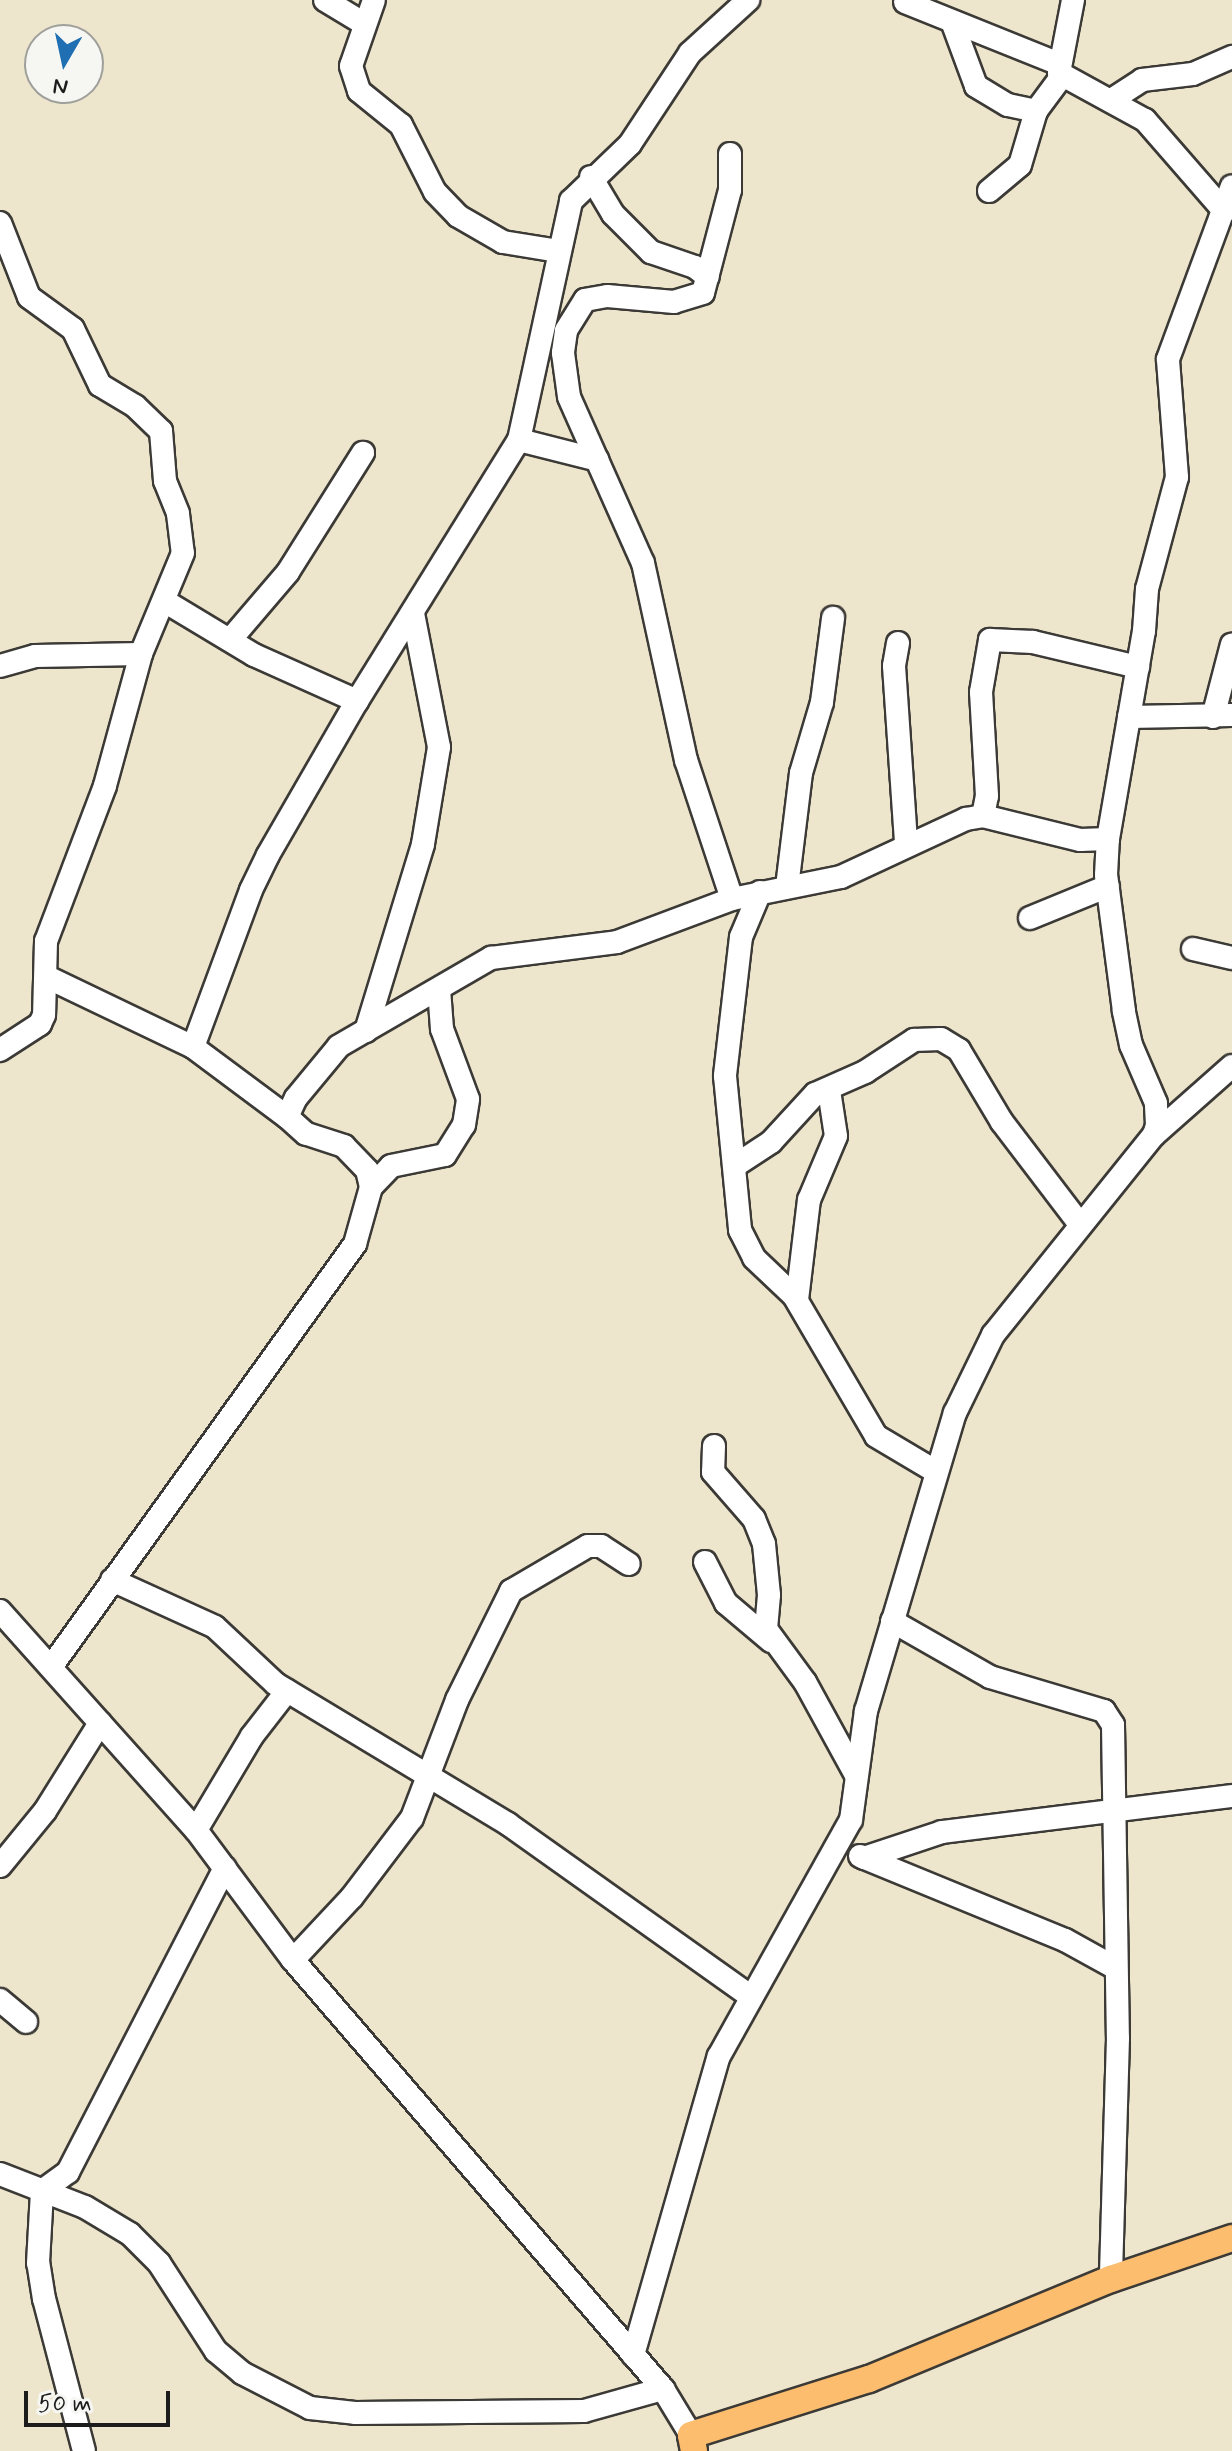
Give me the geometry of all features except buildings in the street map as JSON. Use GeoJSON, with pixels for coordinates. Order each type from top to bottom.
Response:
{"type":"FeatureCollection","features":[{"type":"Feature","properties":{"kind":"main road"},"geometry":{"type":"LineString","coordinates":[[692,2443],[869,2379],[1111,2279],[1232,2238]]}},
{"type":"Feature","properties":{"kind":"street"},"geometry":{"type":"LineString","coordinates":[[325,0],[363,23]]}},
{"type":"Feature","properties":{"kind":"street"},"geometry":{"type":"LineString","coordinates":[[374,0],[363,23],[352,79],[359,91],[401,125],[444,204],[503,242],[559,251]]}},
{"type":"Feature","properties":{"kind":"street"},"geometry":{"type":"LineString","coordinates":[[193,1047],[251,890],[357,701],[519,440],[571,201],[591,177],[630,144],[690,53],[748,0]]}},
{"type":"Feature","properties":{"kind":"street"},"geometry":{"type":"LineString","coordinates":[[989,191],[1020,165],[1036,111],[1060,70],[1071,25],[1073,0]]}},
{"type":"Feature","properties":{"kind":"street"},"geometry":{"type":"LineString","coordinates":[[905,2],[950,15],[1113,99],[1145,120],[1224,211]]}},
{"type":"Feature","properties":{"kind":"street"},"geometry":{"type":"LineString","coordinates":[[950,15],[976,86],[1008,105],[1036,111]]}},
{"type":"Feature","properties":{"kind":"street"},"geometry":{"type":"LineString","coordinates":[[1113,99],[1142,80],[1193,74],[1232,57]]}},
{"type":"Feature","properties":{"kind":"street"},"geometry":{"type":"LineString","coordinates":[[730,154],[730,190],[703,293],[689,300],[607,296],[585,300],[566,331],[564,376],[643,563],[686,760],[732,899]]}},
{"type":"Feature","properties":{"kind":"street"},"geometry":{"type":"LineString","coordinates":[[591,177],[613,214],[651,252],[695,267],[708,277]]}},
{"type":"Feature","properties":{"kind":"street"},"geometry":{"type":"LineString","coordinates":[[1154,1135],[1156,1103],[1131,1045],[1108,886],[1108,839],[1138,667],[1147,589],[1177,477],[1168,359],[1232,186]]}},
{"type":"Feature","properties":{"kind":"street"},"geometry":{"type":"LineString","coordinates":[[0,223],[29,297],[73,329],[100,385],[135,406],[161,431],[165,481],[183,539],[181,565],[141,654],[105,786],[46,941],[49,978],[40,1024],[0,1050]]}},
{"type":"Feature","properties":{"kind":"street"},"geometry":{"type":"LineString","coordinates":[[519,440],[598,460]]}},
{"type":"Feature","properties":{"kind":"street"},"geometry":{"type":"LineString","coordinates":[[230,640],[288,572],[363,453]]}},
{"type":"Feature","properties":{"kind":"street"},"geometry":{"type":"LineString","coordinates":[[166,602],[230,640],[357,701]]}},
{"type":"Feature","properties":{"kind":"street"},"geometry":{"type":"LineString","coordinates":[[366,1031],[423,844],[439,747],[413,613]]}},
{"type":"Feature","properties":{"kind":"street"},"geometry":{"type":"LineString","coordinates":[[787,887],[801,773],[822,702],[833,618]]}},
{"type":"Feature","properties":{"kind":"street"},"geometry":{"type":"LineString","coordinates":[[983,816],[987,796],[981,692],[990,640],[1033,642],[1138,667]]}},
{"type":"Feature","properties":{"kind":"street"},"geometry":{"type":"LineString","coordinates":[[898,643],[894,666],[906,843]]}},
{"type":"Feature","properties":{"kind":"street"},"geometry":{"type":"LineString","coordinates":[[1129,717],[1223,716],[1232,644]]}},
{"type":"Feature","properties":{"kind":"street"},"geometry":{"type":"LineString","coordinates":[[0,666],[35,656],[141,654]]}},
{"type":"Feature","properties":{"kind":"street"},"geometry":{"type":"LineString","coordinates":[[287,1117],[328,1056],[491,958],[617,942],[732,899],[867,869],[906,843],[983,816],[1080,840],[1108,839]]}},
{"type":"Feature","properties":{"kind":"street"},"geometry":{"type":"LineString","coordinates":[[1030,918],[1108,886]]}},
{"type":"Feature","properties":{"kind":"street"},"geometry":{"type":"LineString","coordinates":[[760,892],[741,937],[728,1022],[725,1076],[745,1245],[797,1300],[876,1436],[935,1471]]}},
{"type":"Feature","properties":{"kind":"street"},"geometry":{"type":"LineString","coordinates":[[1193,949],[1232,958]]}},
{"type":"Feature","properties":{"kind":"street"},"geometry":{"type":"LineString","coordinates":[[49,978],[193,1047],[306,1134],[352,1153],[367,1170],[371,1187]]}},
{"type":"Feature","properties":{"kind":"street"},"geometry":{"type":"LineString","coordinates":[[51,1667],[328,1288],[355,1244],[371,1187],[391,1166],[445,1155],[464,1125],[468,1099],[442,1029],[439,989]]}},
{"type":"Feature","properties":{"kind":"street"},"geometry":{"type":"LineString","coordinates":[[736,1165],[771,1142],[815,1094],[829,1090],[914,1040],[941,1039],[970,1065],[1002,1122],[1079,1223]]}},
{"type":"Feature","properties":{"kind":"street"},"geometry":{"type":"LineString","coordinates":[[633,2355],[698,2114],[730,2029],[838,1851],[851,1820],[866,1711],[935,1471],[955,1413],[993,1335],[1079,1223],[1154,1135],[1232,1066]]}},
{"type":"Feature","properties":{"kind":"street"},"geometry":{"type":"LineString","coordinates":[[797,1300],[809,1200],[836,1136],[829,1090]]}},
{"type":"Feature","properties":{"kind":"street"},"geometry":{"type":"LineString","coordinates":[[714,1446],[713,1472],[754,1519],[764,1544],[769,1585],[766,1629],[771,1641]]}},
{"type":"Feature","properties":{"kind":"street"},"geometry":{"type":"LineString","coordinates":[[293,1960],[394,1847],[429,1777],[457,1700],[511,1591],[588,1546],[601,1546],[629,1564]]}},
{"type":"Feature","properties":{"kind":"street"},"geometry":{"type":"LineString","coordinates":[[705,1562],[726,1603],[771,1641],[805,1682],[856,1775]]}},
{"type":"Feature","properties":{"kind":"street"},"geometry":{"type":"LineString","coordinates":[[112,1580],[215,1627],[287,1691],[508,1824],[751,1997]]}},
{"type":"Feature","properties":{"kind":"street"},"geometry":{"type":"LineString","coordinates":[[0,1611],[196,1830],[293,1960],[663,2389],[692,2443]]}},
{"type":"Feature","properties":{"kind":"street"},"geometry":{"type":"LineString","coordinates":[[892,1621],[990,1677],[1104,1711],[1113,1725],[1118,1808],[1111,2279]]}},
{"type":"Feature","properties":{"kind":"street"},"geometry":{"type":"LineString","coordinates":[[196,1830],[252,1736],[287,1691]]}},
{"type":"Feature","properties":{"kind":"street"},"geometry":{"type":"LineString","coordinates":[[3,1867],[100,1723]]}},
{"type":"Feature","properties":{"kind":"street"},"geometry":{"type":"LineString","coordinates":[[864,1858],[942,1832],[1232,1796]]}},
{"type":"Feature","properties":{"kind":"street"},"geometry":{"type":"LineString","coordinates":[[838,1851],[864,1858],[1078,1945],[1114,1967]]}},
{"type":"Feature","properties":{"kind":"street"},"geometry":{"type":"LineString","coordinates":[[84,2451],[42,2287],[38,2225],[42,2191],[68,2172],[225,1868]]}},
{"type":"Feature","properties":{"kind":"street"},"geometry":{"type":"LineString","coordinates":[[0,2000],[26,2022]]}},
{"type":"Feature","properties":{"kind":"street"},"geometry":{"type":"LineString","coordinates":[[0,2174],[85,2207],[130,2234],[159,2263],[216,2351],[242,2373],[310,2408],[355,2413],[584,2411],[663,2389]]}}]}
